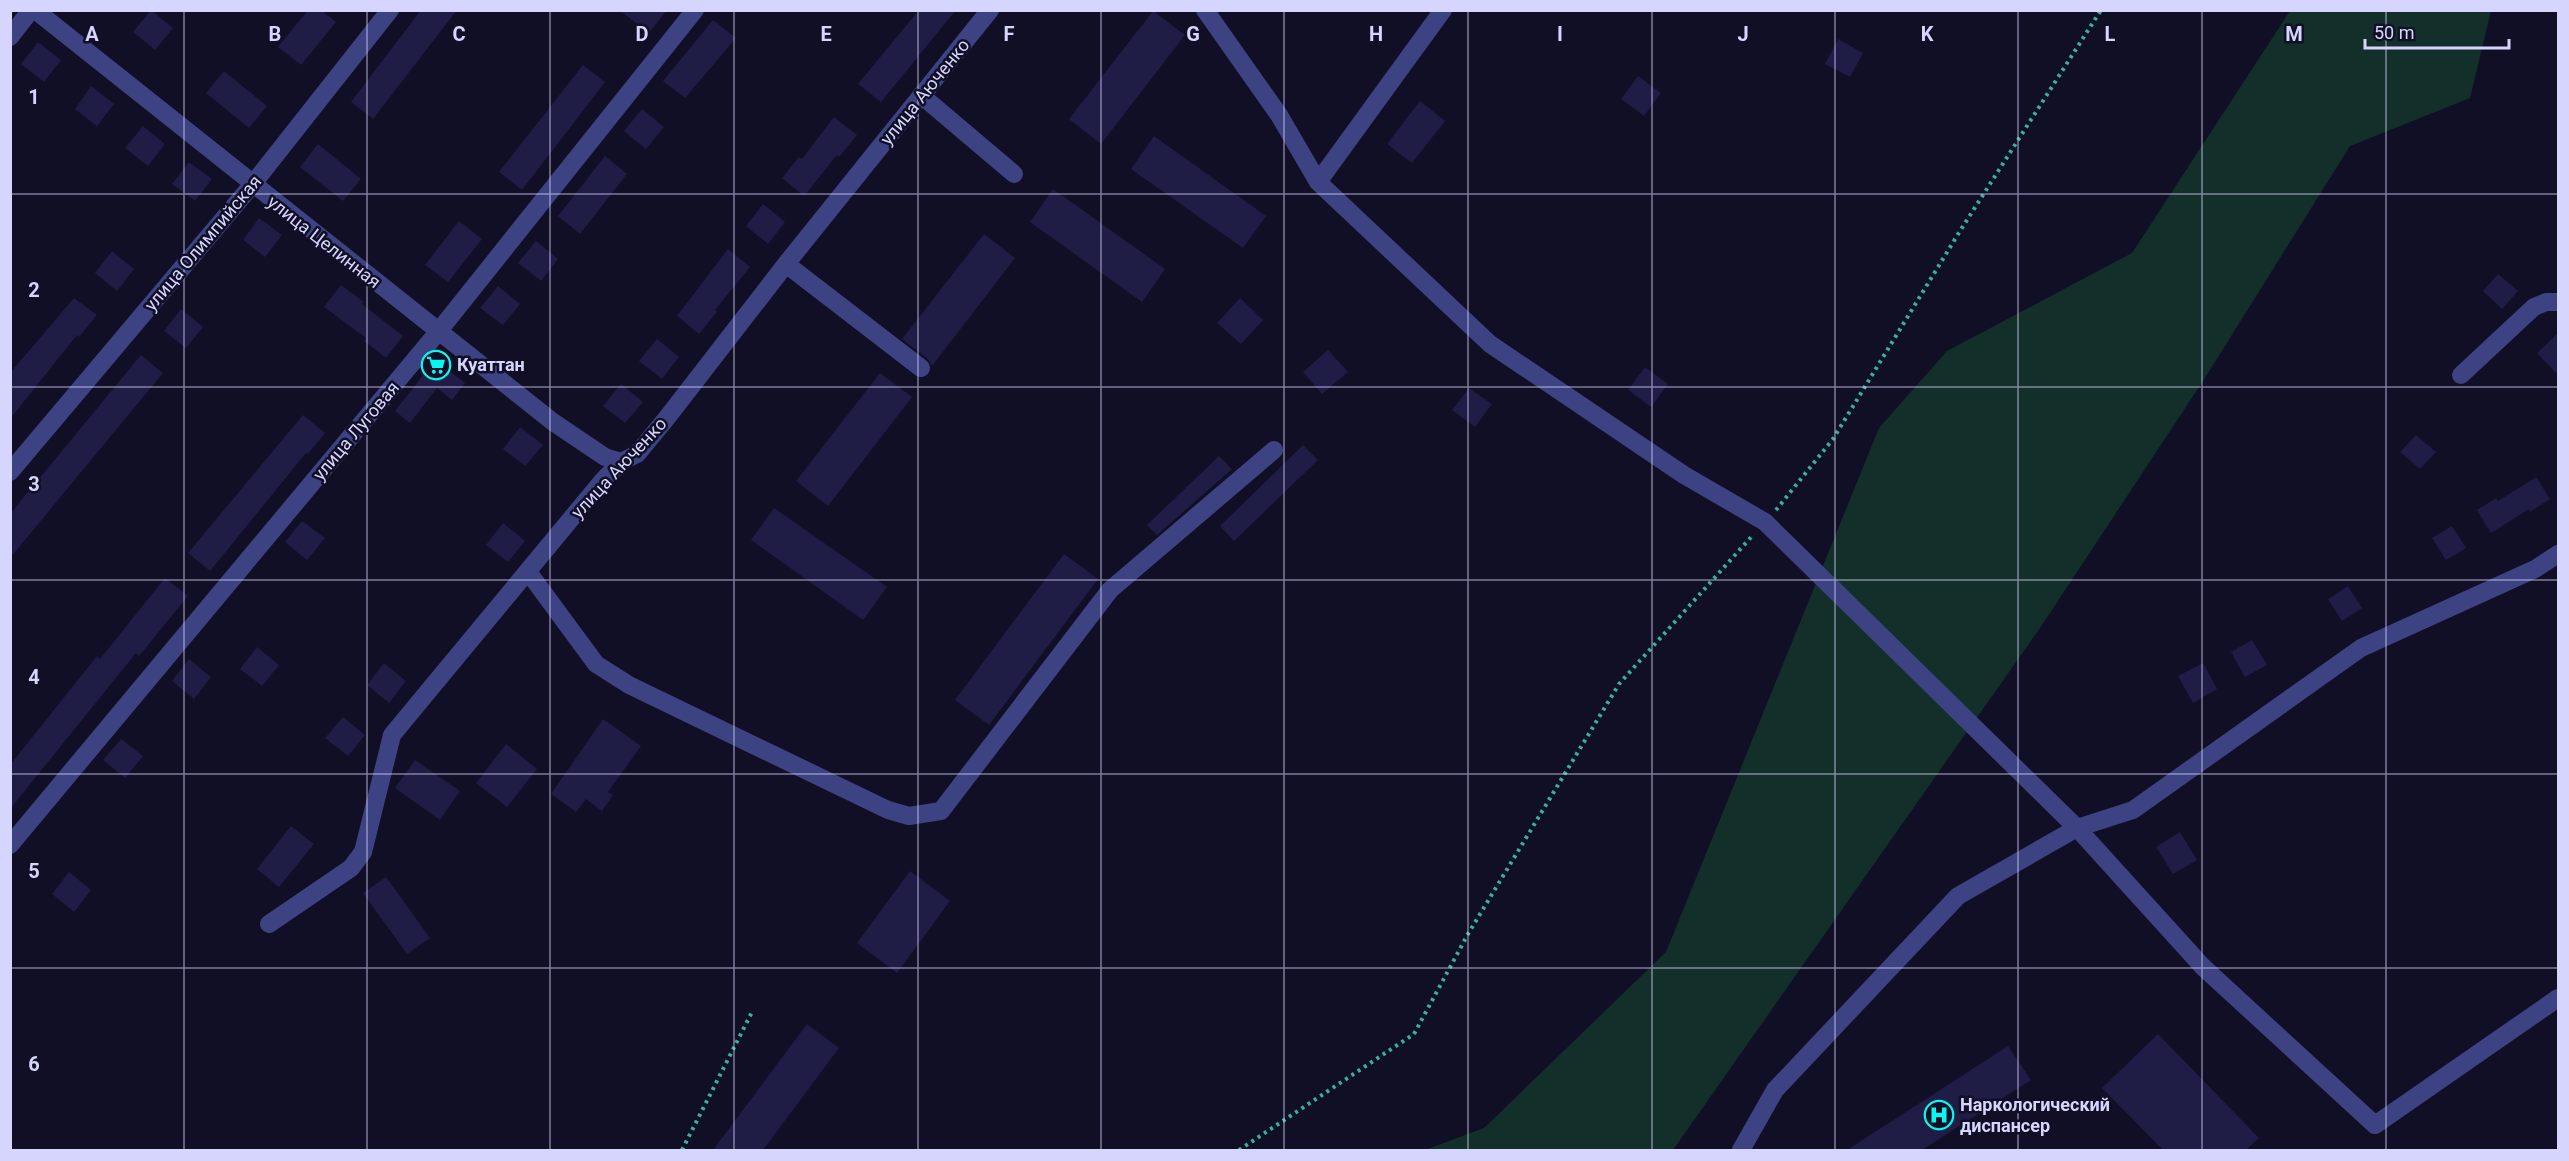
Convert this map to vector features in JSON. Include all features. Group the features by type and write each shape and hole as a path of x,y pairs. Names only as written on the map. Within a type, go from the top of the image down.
{"street":[{"path":"10,37 33,10"},
{"name":"улица Целинная","path":"33,10 438,332 590,448 605,457 621,462"},
{"name":"улица Олимпийская","path":"10,472 252,185 390,10"},
{"name":"улица Луговая","path":"10,845 438,332 695,10"},
{"name":"улица Аюченко","path":"268,924 351,868 363,852 392,735 529,573 578,510 621,462 637,454 990,10"},
{"path":"1205,10 1279,115 1318,182 1490,344 1684,475 1766,522 2077,828 2204,967 2375,1125 2559,998"},
{"path":"1318,182 1443,10"},
{"path":"922,96 1014,174"},
{"path":"786,264 921,368"},
{"path":"2461,375 2534,308 2546,302 2559,302"},
{"path":"529,573 596,664 620,680 888,810 909,816 941,811 1110,590 1274,450"},
{"path":"1741,1150 1775,1090 1958,896 2077,828 2133,810 2361,648 2535,569 2559,554"}],"path":[{"path":"1239,1150 1414,1034 1468,934 1619,684 1766,522 1833,439 1960,231 2101,10"},
{"path":"682,1150 752,1012"}],"green space":[{"path":"2290,11 2491,11 2470,98 2350,146 2203,381 2042,625 1673,1150 1425,1150 1484,1128 1666,952 1879,428 1947,351 2132,253"}],"building":[{"path":"151,10 173,28 155,50 133,32"},
{"path":"308,10 321,10 336,22 301,65 278,47"},
{"path":"421,10 457,10 373,119 351,102"},
{"path":"619,10 667,10 649,33"},
{"path":"919,10 956,10 881,102 858,84"},
{"path":"1153,11 1185,35 1101,144 1069,119"},
{"path":"713,20 736,38 685,98 663,81"},
{"path":"1838,39 1863,53 1850,77 1825,64"},
{"path":"38,42 61,60 44,82 21,64"},
{"path":"583,65 605,82 522,190 499,172"},
{"path":"224,71 267,106 249,128 206,93"},
{"path":"1638,76 1661,93 1644,116 1621,99"},
{"path":"91,86 114,104 97,126 75,109"},
{"path":"1420,101 1445,121 1412,163 1387,144"},
{"path":"642,109 664,127 646,149 624,131"},
{"path":"834,117 857,135 839,157 837,155 804,196 782,178 799,157 802,159"},
{"path":"143,126 165,144 148,166 125,148"},
{"path":"1154,136 1266,216 1243,248 1131,169"},
{"path":"318,144 361,179 343,201 300,167"},
{"path":"605,156 627,174 580,234 558,216"},
{"path":"189,162 212,179 195,201 172,184"},
{"path":"1053,189 1165,269 1142,302 1030,222"},
{"path":"763,204 785,222 768,244 746,226"},
{"path":"259,218 282,235 265,257 243,240"},
{"path":"459,221 482,239 448,282 425,265"},
{"path":"984,234 1015,258 932,366 928,359 902,339"},
{"path":"536,241 558,259 541,281 518,263"},
{"path":"728,249 750,267 715,310 717,312 699,334 677,316"},
{"path":"112,251 134,269 117,291 95,273"},
{"path":"2498,274 2518,291 2502,309 2483,291"},
{"path":"341,285 403,336 386,358 364,341 366,338 324,307"},
{"path":"498,286 520,304 503,325 480,308"},
{"path":"74,298 97,315 79,337 77,335 10,419 10,373"},
{"path":"1240,298 1263,320 1241,344 1217,323"},
{"path":"181,309 203,327 186,348 164,331"},
{"path":"2559,332 2559,376 2537,353"},
{"path":"657,339 679,357 662,379 639,361"},
{"path":"1328,350 1348,372 1322,394 1303,372"},
{"path":"141,355 163,373 10,558 10,514"},
{"path":"435,360 465,383 452,400 437,388 410,423 395,411"},
{"path":"1645,367 1668,384 1651,407 1628,390"},
{"path":"880,373 912,397 828,506 796,481"},
{"path":"621,384 643,402 625,423 603,406"},
{"path":"1469,388 1492,404 1475,427 1452,410"},
{"path":"303,415 325,433 210,571 188,553"},
{"path":"520,427 543,445 525,466 503,449"},
{"path":"2416,435 2436,452 2420,469 2400,452"},
{"path":"1303,445 1318,460 1234,541 1220,526"},
{"path":"1219,456 1232,469 1157,535 1147,525"},
{"path":"2536,477 2550,499 2530,512 2529,509 2491,533 2477,510 2496,498 2498,501"},
{"path":"774,508 887,587 863,620 751,540"},
{"path":"302,521 325,538 307,560 285,542"},
{"path":"503,523 525,541 508,562 486,545"},
{"path":"2452,526 2466,548 2446,560 2432,538"},
{"path":"1064,554 1098,579 989,725 955,700"},
{"path":"165,578 188,596 139,656 136,653 10,809 10,765 97,656 100,659"},
{"path":"2348,586 2362,608 2342,621 2328,599"},
{"path":"2252,640 2267,665 2245,677 2231,652"},
{"path":"257,647 279,665 262,686 240,669"},
{"path":"189,659 211,677 194,699 172,681"},
{"path":"384,663 406,681 389,703 367,685"},
{"path":"2203,663 2217,689 2193,703 2178,676"},
{"path":"343,717 365,735 348,756 325,738"},
{"path":"603,719 641,746 608,792 613,795 602,811 586,799 576,812 551,794"},
{"path":"121,739 143,756 125,778 103,760"},
{"path":"506,744 537,769 507,807 476,783"},
{"path":"415,760 460,791 440,820 395,788"},
{"path":"291,826 314,844 279,887 257,869"},
{"path":"2180,832 2197,860 2173,874 2156,847"},
{"path":"910,871 950,901 897,973 857,943"},
{"path":"69,872 91,890 74,912 52,894"},
{"path":"386,877 430,938 407,954 363,893"},
{"path":"807,1024 839,1048 763,1150 713,1150"},
{"path":"2158,1034 2259,1138 2246,1150 2163,1150 2102,1088"},
{"name":"Наркологический диспансер","path":"2008,1046 2031,1080 1922,1150 1847,1150"}],"place":[{"name":"Куаттан","path":"436,365"},
{"name":"Наркологический диспансер","path":"1939,1115"}]}
